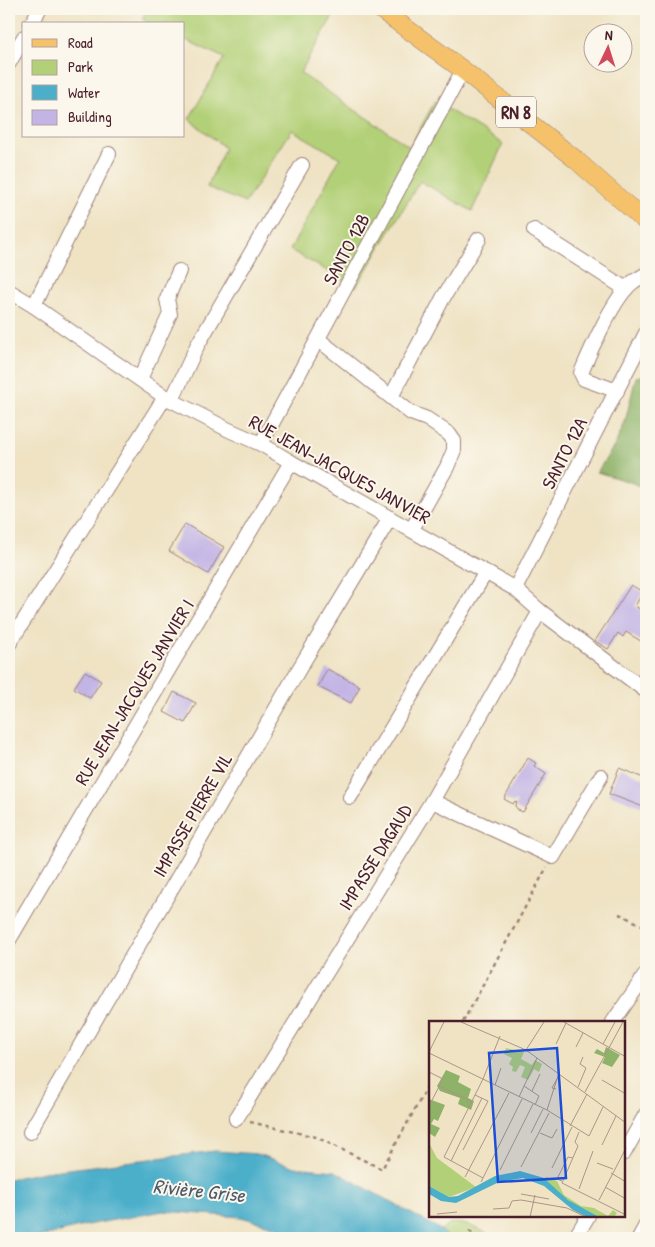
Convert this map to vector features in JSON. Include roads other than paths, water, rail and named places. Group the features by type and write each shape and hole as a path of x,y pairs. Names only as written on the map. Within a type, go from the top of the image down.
{"main road":[{"name":"RN 8","path":"380,9 463,70 575,159 646,222"}],"street":[{"path":"32,22 40,9"},
{"path":"9,62 22,40"},
{"name":"SANTO 12B","path":"262,444 463,70"},
{"path":"34,306 109,154"},
{"path":"9,644 168,399 302,165"},
{"path":"534,230 626,289"},
{"path":"391,397 443,298 479,239"},
{"path":"140,379 170,314 167,299 179,270"},
{"path":"617,391 584,380 581,373 595,341 617,300 632,282 646,274"},
{"name":"RUE JEAN-JACQUES JANVIER","path":"9,291 34,306 168,399 229,430 262,444 515,590 540,611 645,687"},
{"name":"SANTO 12A","path":"515,590 646,333"},
{"path":"319,340 411,413 427,419 441,428 454,441 454,450 447,467 412,530"},
{"name":"RUE JEAN-JACQUES JANVIER I","path":"9,940 291,462"},
{"name":"IMPASSE PIERRE VIL","path":"30,1132 299,669 390,518"},
{"path":"350,797 486,572"},
{"name":"IMPASSE DAGAUD","path":"236,1118 432,801 540,611"},
{"path":"432,801 553,857 601,776"},
{"path":"614,1021 646,974"},
{"path":"625,1150 646,1114"},
{"path":"575,1238 587,1217"},
{"path":"639,1238 646,1225"}],"water":[{"name":"Rivière Grise","path":"215,1151 257,1154 295,1167 335,1171 441,1230 449,1238 297,1238 277,1227 241,1217 163,1211 87,1225 36,1238 9,1238 9,1179 44,1172"}]}
